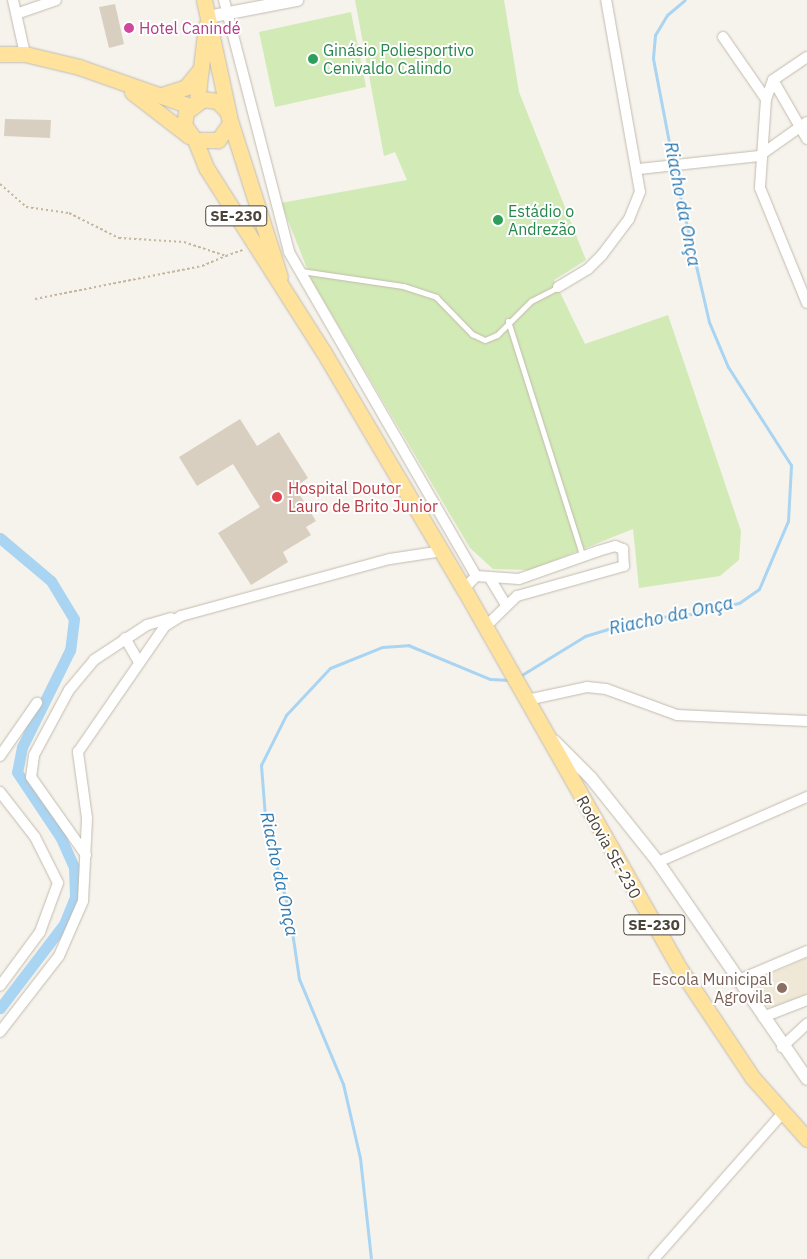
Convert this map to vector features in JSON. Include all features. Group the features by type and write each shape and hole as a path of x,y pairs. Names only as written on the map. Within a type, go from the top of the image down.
{"main road":[{"path":"192,138 218,140 229,121 204,0"},
{"path":"193,103 202,64 208,17"},
{"name":"SE-230","path":"0,54 25,54 79,67 125,86 156,96 193,103 217,101 229,121 283,288"},
{"path":"156,96 186,87 202,64"},
{"name":"SE-230","path":"125,86 192,138"},
{"name":"SE-230","path":"193,103 184,125 254,246 283,288 442,551 525,698"},
{"name":"Rodovia SE-230","path":"525,698 680,969 782,1114 807,1139"}],"street":[{"path":"13,0 19,13 25,54"},
{"path":"19,13 56,0"},
{"path":"208,17 225,6 297,0"},
{"path":"558,288 588,270 629,219 640,192 639,170 606,0"},
{"path":"225,6 289,252 476,576 491,580 519,579 620,546 625,562 620,568 544,586 506,605 485,627"},
{"path":"723,37 766,99"},
{"path":"807,57 773,80 766,99 759,156 766,207 807,304"},
{"path":"773,80 804,124 807,139"},
{"path":"639,170 759,156 804,124"},
{"path":"273,253 289,252"},
{"path":"86,855 39,792 31,768 69,690 94,660 147,625 390,559 442,551"},
{"path":"464,589 476,576"},
{"path":"491,580 506,605"},
{"path":"0,1032 72,933 83,901 86,855 78,752 165,626 181,616"},
{"path":"125,638 139,662"},
{"path":"525,698 587,687 606,689 677,715 807,721"},
{"path":"0,756 37,703"},
{"path":"544,732 591,778 658,862 736,981 807,1079"},
{"path":"0,792 35,837 58,883 40,932 0,986"},
{"path":"658,862 807,797"},
{"path":"736,981 807,951"},
{"path":"762,1017 807,1000"},
{"path":"782,1046 807,1024"},
{"path":"654,1259 782,1114"}],"lane":[{"path":"300,271 403,286 436,297 472,334 485,340 497,335 508,321 558,288"},
{"path":"508,321 583,557"}],"path":[{"path":"0,184 26,207 69,213 119,238 184,242 226,256"},
{"path":"35,299 202,266 254,246"}],"shaded area":[{"name":"Escola Municipal Agrovila","path":"807,958 807,994 769,1009 753,981"}],"green space":[{"path":"355,0 504,0 519,92 586,260 554,280 585,344 668,315 741,531 739,560 720,576 639,588 633,529 531,570 493,569 470,548 312,281 281,203 407,180 395,152 384,156"},
{"name":"Ginásio Poliesportivo Cenivaldo Calindo","path":"351,12 366,87 275,107 259,32"}],"building":[{"path":"115,4 124,44 109,48 99,7"},
{"path":"5,119 51,120 50,138 4,136"},
{"name":"Hospital Doutor Lauro de Brito Junior","path":"240,419 257,446 279,432 308,478 295,487 316,521 306,527 311,535 283,552 288,562 251,585 218,533 260,507 233,464 197,486 179,457"}],"waterway":[{"name":"Riacho da Onça","path":"520,676 585,636 641,619 692,614 739,603 759,589 788,521 791,465 728,367 709,322 676,179 653,58 655,35 667,15 685,0"},
{"path":"0,538 51,581 74,619 70,650 22,747 17,772 61,838 74,867 75,897 64,924 0,1008"},
{"name":"Riacho da Onça","path":"371,1259 360,1158 343,1084 299,979 289,911 266,829 261,765 286,715 330,668 382,647 408,645 490,679 512,680"}],"place":[{"name":"Hotel Canindé","path":"129,28"},
{"name":"Ginásio Poliesportivo Cenivaldo Calindo","path":"313,59"},
{"name":"Estádio o Andrezão","path":"498,220"},
{"name":"Hospital Doutor Lauro de Brito Junior","path":"277,497"},
{"name":"Escola Municipal Agrovila","path":"782,988"}]}
